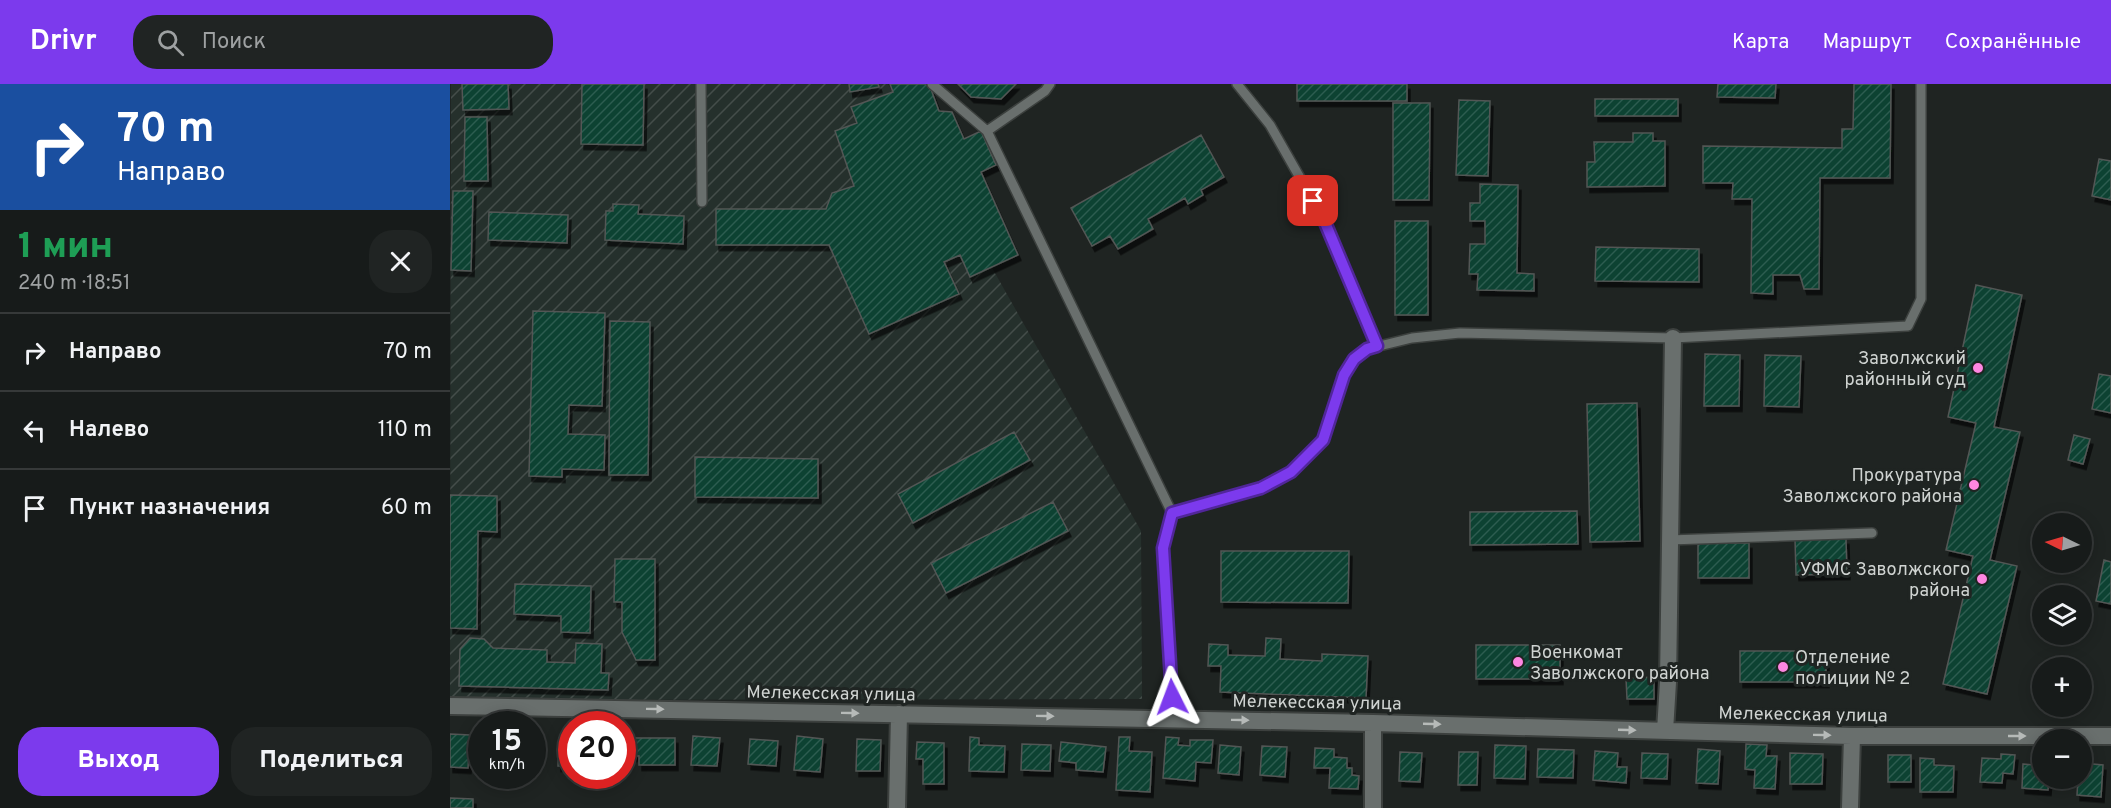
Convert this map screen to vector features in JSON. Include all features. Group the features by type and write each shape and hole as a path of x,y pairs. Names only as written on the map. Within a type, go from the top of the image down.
{"street":[{"path":"1665,731 1668,682 1674,338"},
{"name":"Мелекесская улица","path":"450,706 1173,718 1852,735 2111,736"},
{"path":"897,808 899,714"},
{"path":"1373,723 1373,808"},
{"path":"1850,808 1852,735"}],"lane":[{"path":"701,84 702,202"},
{"path":"932,84 987,130 1172,513 1163,548 1173,718"},
{"path":"987,130 1045,91 1050,84"},
{"path":"1237,84 1270,125 1324,220 1377,346"},
{"path":"1172,513 1261,488 1291,472 1323,440 1344,375 1354,359 1367,349 1377,346 1412,338 1460,333 1674,338 1908,326 1921,299 1921,84"},
{"path":"1669,540 1872,533"}],"shaded area":[{"path":"451,84 888,84 1141,531 1142,699 450,700"}],"building":[{"path":"462,84 508,84 509,109 463,110"},
{"path":"582,84 644,84 643,145 581,144"},
{"path":"849,84 878,84 879,87 850,92"},
{"path":"890,84 929,84 939,111 952,112 964,139 981,131 996,165 981,172 1018,255 970,277 960,255 944,262 959,294 869,334 829,245 716,245 716,209 826,209 832,193 854,186 835,131 857,123 851,107 893,92"},
{"path":"958,84 1016,84 1001,99 971,97"},
{"path":"1297,84 1407,84 1407,101 1297,101"},
{"path":"1718,84 1776,84 1775,98 1717,97"},
{"path":"1854,84 1891,84 1890,178 1820,178 1819,289 1804,289 1800,275 1773,275 1773,294 1751,293 1752,199 1732,199 1733,183 1703,183 1703,146 1842,148 1842,129 1853,129"},
{"path":"1595,99 1678,99 1678,116 1595,116"},
{"path":"1459,100 1490,101 1488,176 1456,175"},
{"path":"1393,103 1430,103 1429,200 1393,200"},
{"path":"465,117 487,117 488,181 464,181"},
{"path":"1633,133 1653,133 1653,141 1665,141 1665,186 1587,187 1587,162 1595,162 1594,142 1633,142"},
{"path":"1201,135 1224,177 1201,190 1203,195 1188,204 1185,198 1148,219 1153,229 1118,249 1110,236 1092,246 1071,208"},
{"path":"2099,159 2111,161 2111,200 2092,196"},
{"path":"1480,184 1518,185 1517,273 1534,274 1534,291 1477,290 1478,274 1469,274 1470,244 1485,244 1485,221 1470,221 1470,203 1480,203"},
{"path":"453,191 473,191 471,271 451,270"},
{"path":"613,204 639,205 638,214 684,216 683,244 605,240 606,211 613,211"},
{"path":"489,212 568,215 567,243 488,240"},
{"path":"1395,221 1428,221 1428,315 1395,315"},
{"path":"1596,247 1699,249 1699,282 1595,281"},
{"path":"1976,285 2022,295 1994,427 2020,432 1990,560 2017,566 1987,694 1943,684 1973,556 1946,550 1976,423 1948,417"},
{"path":"533,311 605,313 602,406 569,405 568,434 605,435 604,470 562,469 562,477 529,476"},
{"path":"610,321 650,322 648,475 609,475"},
{"path":"1705,354 1740,355 1739,406 1704,406"},
{"path":"1765,355 1801,356 1799,407 1764,406"},
{"path":"2099,374 2111,376 2111,413 2092,409"},
{"path":"1637,403 1640,541 1590,542 1587,404"},
{"path":"1014,432 1030,460 913,523 898,494"},
{"path":"2074,435 2090,439 2083,464 2068,460"},
{"path":"695,457 818,459 818,498 695,497"},
{"path":"450,495 497,496 497,532 478,531 477,629 450,628"},
{"path":"1053,502 1068,531 946,593 931,563"},
{"path":"1577,511 1578,544 1470,545 1470,512"},
{"path":"1795,539 1846,539 1847,574 1796,575"},
{"path":"1698,543 1749,543 1749,578 1698,578"},
{"path":"1221,551 1349,551 1348,603 1221,602"},
{"path":"615,559 655,559 655,660 636,660 622,632 622,602 614,602"},
{"path":"2104,560 2111,562 2111,604 2096,601"},
{"path":"515,584 591,586 590,633 561,632 561,616 514,614"},
{"path":"470,638 484,639 493,648 547,650 547,662 575,663 576,643 602,644 601,673 609,673 608,690 459,686 460,649"},
{"path":"1266,638 1281,639 1280,659 1322,661 1322,654 1368,656 1366,698 1220,692 1221,666 1208,666 1209,644 1228,645 1228,655 1265,656"},
{"name":"Военкомат Заволжского района","path":"1476,645 1560,645 1560,679 1476,679"},
{"name":"Отделение полиции № 2","path":"1740,651 1826,651 1826,682 1740,682"},
{"path":"1654,677 1654,699 1627,699 1626,678"},
{"path":"450,734 468,735 468,768 450,767"},
{"path":"693,736 720,738 717,766 691,765"},
{"path":"797,736 823,739 820,772 794,770"},
{"path":"970,737 979,738 979,745 1005,746 1004,772 969,771"},
{"path":"1119,737 1130,737 1129,751 1152,752 1150,792 1116,790"},
{"path":"1166,737 1179,738 1178,745 1190,746 1190,740 1213,740 1211,763 1196,762 1195,781 1163,778"},
{"path":"636,738 675,738 675,765 639,765 639,756 636,756"},
{"path":"750,739 778,741 776,766 748,764"},
{"path":"857,739 881,740 880,771 856,771"},
{"path":"917,742 944,743 944,784 923,784 923,759 916,759"},
{"path":"1061,742 1106,747 1103,772 1076,770 1076,763 1059,761"},
{"path":"1022,744 1051,745 1050,771 1021,770"},
{"path":"1746,744 1767,745 1766,756 1777,756 1775,789 1754,788 1755,770 1745,769"},
{"path":"1220,745 1241,747 1239,775 1218,773"},
{"path":"1495,745 1526,746 1525,779 1494,778"},
{"path":"1262,746 1287,747 1285,777 1260,775"},
{"path":"1315,748 1334,749 1334,757 1347,758 1347,768 1352,768 1352,775 1359,776 1358,789 1329,788 1330,768 1314,768"},
{"path":"1538,749 1574,750 1573,778 1537,777"},
{"path":"1698,749 1720,751 1718,784 1696,783"},
{"path":"1595,751 1618,753 1617,767 1627,767 1626,783 1593,780"},
{"path":"1400,752 1422,753 1420,782 1399,781"},
{"path":"1459,752 1478,752 1477,785 1458,785"},
{"path":"1642,753 1668,754 1667,779 1641,778"},
{"path":"1790,753 1823,754 1822,784 1790,784"},
{"path":"2001,754 2015,755 2013,774 2003,773 2002,783 1980,782 1982,758 2001,759"},
{"path":"1888,755 1911,755 1911,782 1888,782"},
{"path":"1920,758 1934,759 1934,765 1954,766 1953,792 1920,792"},
{"path":"2023,764 2032,765 2032,789 2022,788"},
{"path":"2092,764 2103,765 2101,797 2077,795 2077,789 2092,789"},
{"path":"450,798 473,799 473,808 450,808"}],"place":[{"name":"Заволжский районный суд","path":"1978,368"},
{"name":"Прокуратура Заволжского района","path":"1974,485"},
{"name":"УФМС Заволжского района","path":"1982,579"},
{"name":"Военкомат Заволжского района","path":"1518,662"},
{"name":"Отделение полиции № 2","path":"1783,667"}],"route":[{"path":"1172,697 1163,548 1172,513 1261,488 1291,472 1323,440 1344,375 1354,359 1367,349 1377,346 1324,220 1313,201"}]}
